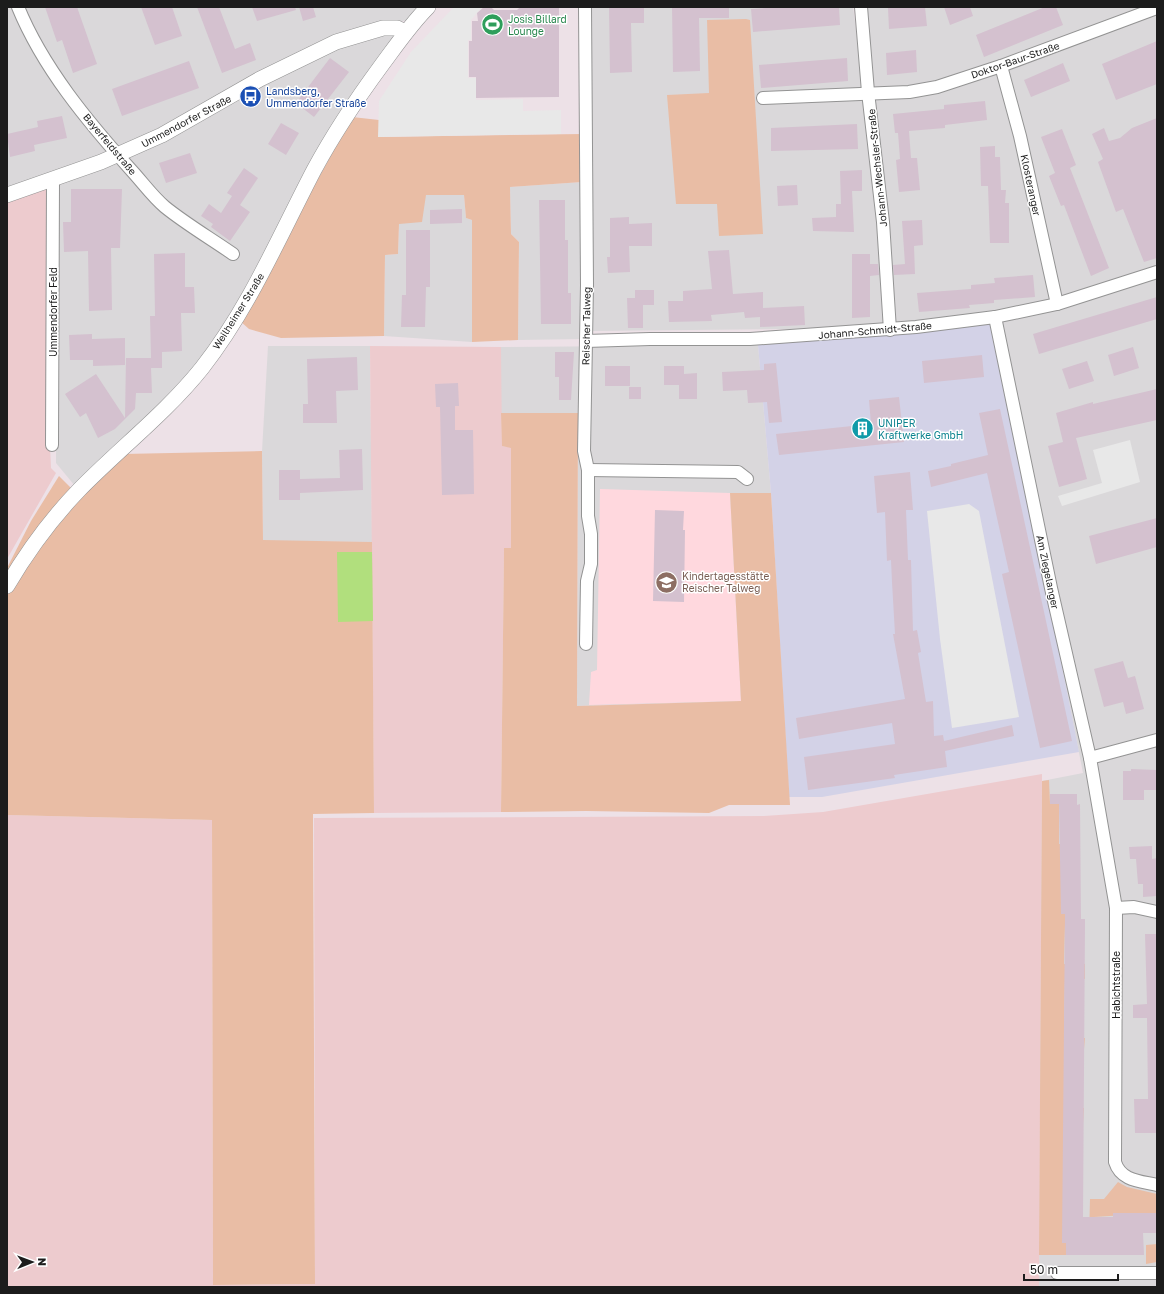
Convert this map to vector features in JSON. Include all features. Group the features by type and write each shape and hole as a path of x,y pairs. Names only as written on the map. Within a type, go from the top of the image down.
{"street":[{"name":"Bayerfeldstraße","path":"18,7 28,32 54,73 91,125 164,206 233,254"},
{"name":"Weilheimer Straße","path":"7,586 21,563 47,527 77,492 168,404 202,368 236,319 262,274 315,169 347,112 405,32 428,7"},
{"name":"Reischer Talweg","path":"585,7 586,341 584,451 588,470 588,516 591,534 591,564 587,581 586,644"},
{"name":"Johann-Wechsler-Straße","path":"861,7 868,92 883,222 890,330"},
{"name":"Doktor-Baur-Straße","path":"763,98 868,92 909,92 937,86 1001,66 1157,8"},
{"name":"Ummendorfer Straße","path":"7,195 53,180 118,155 162,135 260,79 336,42 383,28 397,28 405,32"},
{"name":"Klosteranger","path":"1001,66 1020,136 1057,304"},
{"name":"Ummendorfer Feld","path":"52,445 53,180"},
{"name":"Johann-Schmidt-Straße","path":"586,341 650,339 750,339 890,330 995,317 1057,304 1157,272"},
{"name":"Am Ziegelanger","path":"995,317 1051,588 1090,758"},
{"path":"588,470 738,472 747,479"},
{"path":"1090,758 1157,740"},
{"name":"Habichtstraße","path":"1090,758 1116,908 1115,1157 1117,1167 1124,1176 1157,1185"},
{"path":"1116,908 1134,907 1157,912"},
{"path":"1057,1273 1157,1273"}],"shaded area":[{"path":"7,7 15,7 114,154 7,191"},
{"path":"21,7 422,7 409,20 382,25 117,152 61,78"},
{"path":"454,7 482,7 471,20 471,40 468,40 468,78 476,78 476,100 523,99 523,111 561,110 561,134 378,137 379,101 411,52"},
{"path":"591,7 853,7 865,97 888,328 590,331"},
{"path":"866,7 1157,7 1157,1287 1039,1287 1042,781 1083,773 993,319 893,327"},
{"path":"707,20 750,20 763,234 719,236 717,204 676,204 667,95 709,93"},
{"path":"404,28 233,314 198,364 164,401 75,486 56,463 57,182 337,46"},
{"path":"352,117 379,120 379,137 582,134 582,182 510,187 511,234 519,242 518,340 472,342 472,220 466,218 464,195 426,195 422,222 399,224 398,254 385,255 384,336 281,338 249,329 240,321"},
{"path":"582,182 582,339 518,340 519,242 511,234 510,187"},
{"path":"51,184 50,445 51,468 56,473 7,559 7,198"},
{"path":"425,195 464,195 466,218 472,220 472,342 384,336 385,255 398,254 399,224"},
{"name":"UNIPER Kraftwerke GmbH","path":"993,319 1079,752 822,797 789,797 771,493 758,345 890,332"},
{"path":"758,345 771,493 730,493 741,701 577,706 578,413 501,413 501,347"},
{"path":"268,346 370,346 372,542 263,541 262,451"},
{"path":"370,346 501,347 502,446 511,447 511,549 504,549 501,812 374,813"},
{"path":"501,413 578,413 577,706 741,701 730,493 771,493 790,805 729,805 709,813 586,811 501,812 504,548 511,548 511,448 502,446"},
{"path":"1130,440 1140,482 1062,506 1058,496 1102,483 1093,450"},
{"path":"262,451 263,540 372,542 374,813 313,814 315,1284 213,1285 212,820 7,815 7,595 23,565 52,527 123,454"},
{"path":"59,476 73,490 7,579 7,568 31,521"},
{"name":"Kindertagesstätte Reischer Talweg","path":"600,489 730,493 741,701 589,705 591,672 597,670"},
{"path":"969,504 979,511 1019,717 952,728 940,639 927,511"},
{"path":"1042,774 1039,1287 7,1287 7,815 212,820 213,1285 315,1284 314,818 764,816 823,812"},
{"path":"1049,780 1050,804 1059,804 1059,844 1071,844 1061,855 1061,913 1081,914 1081,919 1065,925 1064,964 1085,964 1085,979 1065,979 1064,1038 1085,1038 1084,1049 1064,1049 1064,1108 1084,1108 1066,1243 1066,1255 1039,1255 1042,781"},
{"path":"1118,1182 1127,1187 1157,1194 1157,1213 1094,1217 1089,1237 1090,1199 1104,1199"},
{"path":"1157,1244 1157,1262 1146,1264 1146,1245"}],"green space":[{"path":"337,552 372,552 373,621 338,622"}],"building":[{"path":"45,7 77,7 97,64 73,73 62,40 57,42"},
{"path":"141,7 172,7 182,36 155,45"},
{"path":"197,7 219,7 235,49 250,43 256,60 222,73"},
{"path":"252,7 295,7 296,10 257,21"},
{"path":"299,7 313,7 316,17 303,21"},
{"path":"484,7 491,7 494,10 517,10 520,7 559,7 559,97 476,98 476,77 469,77 469,41 472,41 472,21 478,21 477,13"},
{"path":"609,7 644,7 644,23 631,23 632,72 610,73"},
{"path":"672,7 729,7 729,18 699,18 700,71 673,72"},
{"path":"781,7 839,7 840,25 753,32 751,9"},
{"path":"925,7 927,26 889,29 888,8"},
{"path":"944,7 970,7 973,16 950,25"},
{"path":"1045,7 1056,7 1063,25 984,57 976,35"},
{"path":"1157,41 1157,84 1116,100 1102,64"},
{"path":"916,50 917,72 887,75 886,53"},
{"path":"330,58 349,72 314,117 296,103"},
{"path":"847,58 848,81 761,88 759,65"},
{"path":"189,61 199,88 122,116 112,89"},
{"path":"1063,63 1070,81 1031,97 1024,80"},
{"path":"985,101 987,120 945,125 945,128 909,131 911,158 917,158 920,190 899,192 896,160 900,159 898,133 895,133 893,114 944,109 944,105"},
{"path":"62,116 67,138 34,145 35,151 10,157 7,134 38,127 37,121"},
{"path":"1157,118 1157,258 1144,262 1123,209 1116,212 1098,162 1103,159 1092,134 1104,128 1109,141 1120,138 1132,128"},
{"path":"281,123 299,133 286,155 268,144"},
{"path":"857,124 858,149 771,151 771,128"},
{"path":"1062,129 1076,165 1070,168 1109,268 1091,276 1064,205 1061,206 1049,176 1055,173 1041,137"},
{"path":"995,146 995,157 1000,157 1001,190 1006,190 1005,203 1009,203 1009,243 990,243 988,186 981,186 980,147"},
{"path":"190,153 197,173 166,183 159,163"},
{"path":"244,168 258,178 240,205 250,212 230,241 211,227 213,224 201,216 209,204 221,213 232,196 227,193"},
{"path":"862,170 862,191 852,191 854,232 813,231 812,218 836,217 836,204 841,204 840,171"},
{"path":"797,185 798,205 778,206 777,186"},
{"path":"71,189 122,189 120,248 111,248 112,310 89,311 88,251 64,252 63,222 71,222"},
{"path":"539,200 565,200 565,240 568,240 568,293 571,293 571,324 541,324"},
{"path":"462,209 462,223 430,224 430,210"},
{"path":"629,217 629,224 652,223 652,246 629,246 630,272 608,273 607,257 610,257 610,218"},
{"path":"922,220 923,245 914,246 915,274 894,275 893,265 905,264 902,221"},
{"path":"406,230 430,230 430,287 426,287 425,327 401,327 402,295 406,295"},
{"path":"729,250 733,294 763,292 763,308 804,306 805,325 760,327 760,317 745,318 744,312 711,315 712,321 669,322 668,301 683,301 683,291 712,289 708,251"},
{"path":"185,253 185,287 194,287 195,313 181,313 182,351 162,352 162,368 151,368 152,393 136,393 135,409 115,429 98,438 86,413 80,417 65,394 96,374 125,418 126,358 151,358 150,316 155,316 154,254"},
{"path":"852,254 870,254 870,264 878,264 879,275 870,276 870,317 852,318"},
{"path":"1033,275 1035,297 994,300 994,303 969,305 970,308 919,312 917,293 971,289 971,285 995,283 994,278"},
{"path":"635,290 654,290 654,305 643,305 643,328 628,328 627,298 635,298"},
{"path":"1157,297 1157,319 1039,354 1033,334"},
{"path":"92,334 92,339 125,338 125,365 93,366 93,360 70,360 69,335"},
{"path":"1133,347 1139,368 1114,376 1108,355"},
{"path":"555,352 574,352 571,400 559,400 559,377 555,377"},
{"path":"982,355 984,377 924,383 922,361"},
{"path":"357,357 358,390 336,391 337,423 303,423 303,404 308,404 307,359"},
{"path":"1087,361 1094,381 1069,389 1062,369"},
{"path":"776,363 782,422 769,423 767,402 748,403 747,390 723,391 722,372 764,370 764,364"},
{"path":"605,366 630,366 630,386 605,386"},
{"path":"664,366 684,366 684,374 697,373 697,399 679,399 679,385 664,385"},
{"path":"458,383 459,406 455,406 455,430 473,430 474,494 442,495 440,407 436,407 435,384"},
{"path":"629,387 641,387 641,399 629,399"},
{"path":"1157,389 1157,420 1076,438 1087,479 1059,487 1048,446 1063,442 1056,413 1093,402 1093,404"},
{"name":"UNIPER Kraftwerke GmbH","path":"899,397 904,442 779,455 776,434 871,424 869,400"},
{"path":"1000,409 1072,741 1040,748 1002,574 1009,572 987,473 931,487 928,471 988,455 979,413"},
{"path":"362,449 363,490 300,493 300,500 279,500 279,470 300,470 300,479 340,478 339,450"},
{"path":"910,472 913,510 906,510 908,560 911,560 913,631 917,630 921,652 918,653 926,702 933,701 934,736 943,735 944,741 1012,725 1014,736 945,751 947,767 894,775 895,778 808,790 804,757 895,744 892,723 799,739 796,718 905,699 893,634 895,634 891,560 887,561 885,512 877,513 874,476"},
{"path":"655,510 684,511 684,602 653,601"},
{"path":"1157,518 1157,547 1096,564 1089,536"},
{"path":"1123,661 1128,678 1135,676 1144,709 1126,714 1123,702 1104,707 1094,669"},
{"path":"1131,769 1157,770 1157,790 1144,790 1144,800 1123,800 1123,771 1131,771"},
{"path":"1050,794 1077,794 1077,805 1080,804 1081,919 1085,919 1083,1217 1113,1217 1113,1213 1157,1213 1157,1233 1143,1233 1144,1255 1066,1255 1066,1243 1062,1243 1065,914 1061,914 1059,804 1050,804"},
{"path":"1152,846 1152,859 1157,858 1157,896 1143,897 1143,884 1138,884 1136,859 1130,859 1129,847"},
{"path":"1145,934 1157,934 1156,1133 1135,1133 1134,1099 1148,1099 1147,1018 1133,1018 1133,1005 1147,1004"}],"place":[{"name":"Josis Billard Lounge","path":"493,25"},
{"name":"Landsberg, Ummendorfer Straße","path":"250,97"},
{"name":"UNIPER Kraftwerke GmbH","path":"863,429"},
{"name":"Kindertagesstätte Reischer Talweg","path":"667,582"}]}
